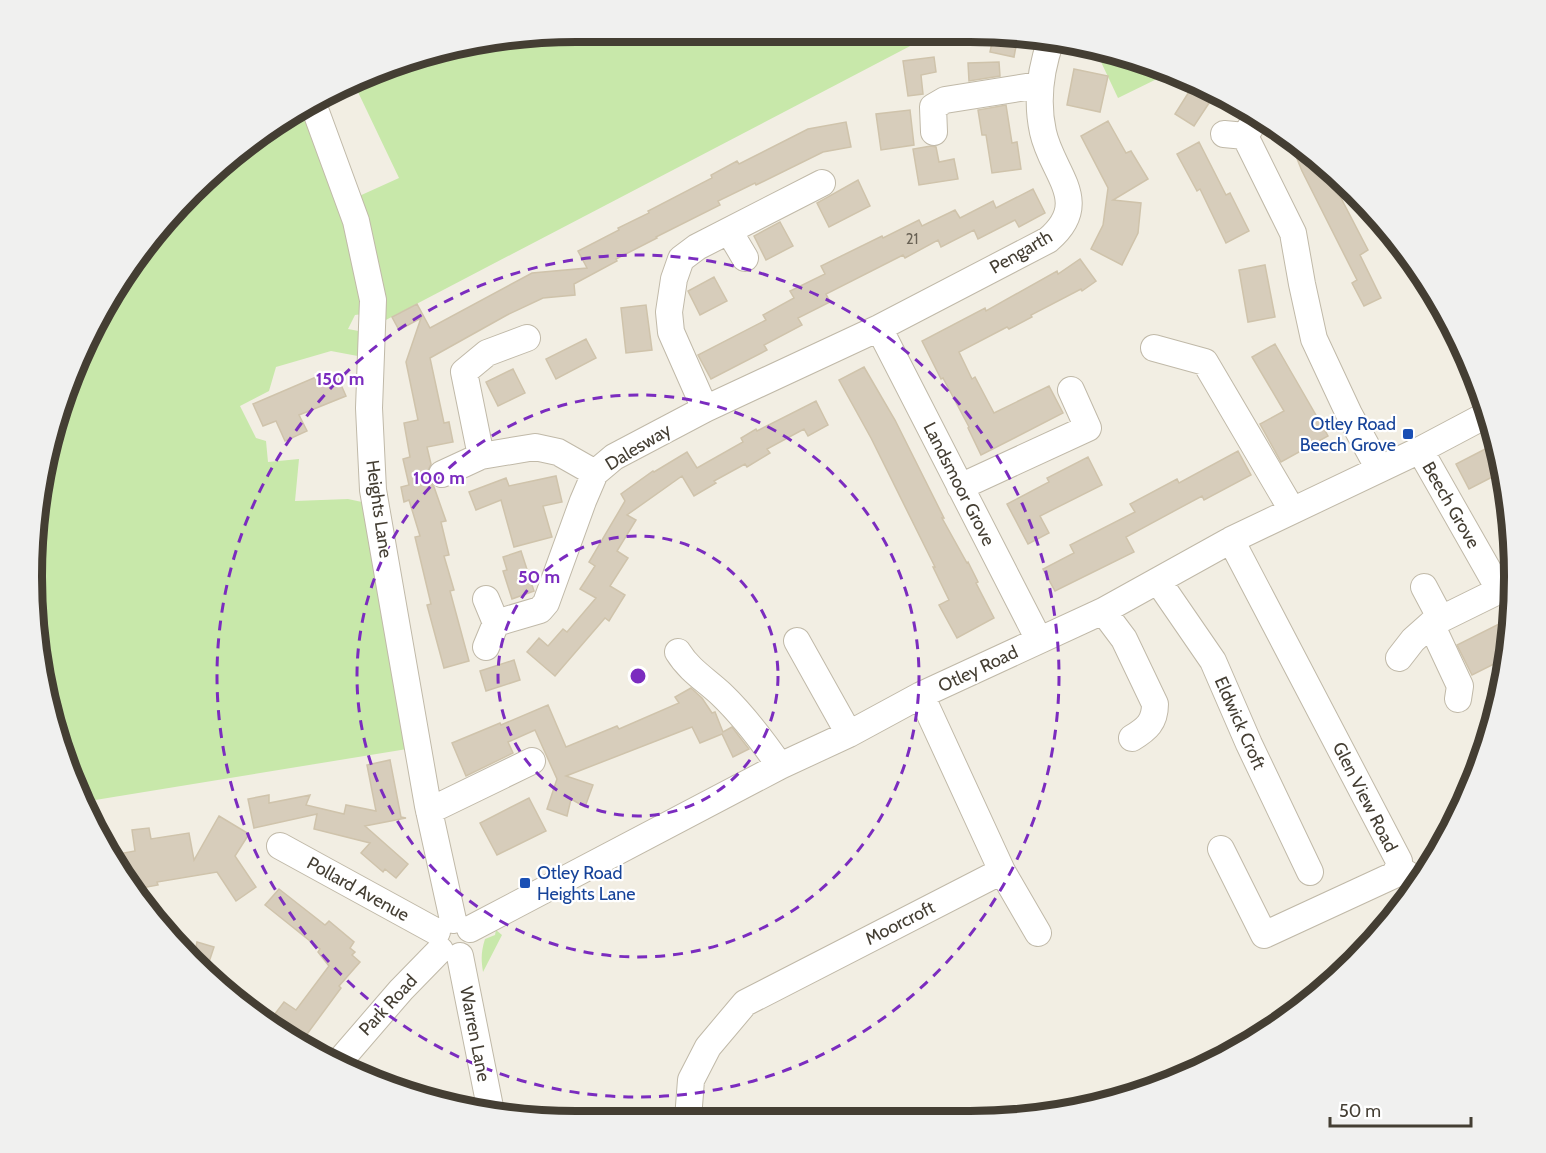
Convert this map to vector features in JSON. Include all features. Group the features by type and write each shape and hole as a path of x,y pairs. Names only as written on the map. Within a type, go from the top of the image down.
{"street":[{"name":"Pengarth","path":"879,328 1048,240 1061,229 1068,214 1068,194 1043,134 1039,111 1039,85 1047,48"},
{"path":"934,132 933,107 945,100 1039,85"},
{"name":"Heights Lane","path":"315,110 356,221 374,300 369,408 373,490 452,937"},
{"path":"1242,129 1293,233 1314,339 1349,414 1379,469"},
{"path":"705,409 671,332 669,312 674,279 681,259 697,247 822,183"},
{"path":"729,231 745,258"},
{"name":"Dalesway","path":"496,623 540,610 546,603 583,501 596,473 614,458 705,409 879,328"},
{"name":"Landsmoor Grove","path":"879,328 1039,640"},
{"path":"481,456 453,369 527,338"},
{"path":"1154,348 1205,362 1292,510"},
{"path":"960,487 1088,428 1071,390"},
{"name":"Otley Road","path":"452,937 780,766 849,734 921,695 1103,611 1232,540 1420,450 1480,418"},
{"path":"442,474 481,456 535,447 558,452 596,473"},
{"name":"Beech Grove","path":"1420,450 1495,582 1504,590"},
{"name":"Glen View Road","path":"1232,540 1399,861 1408,874"},
{"name":"Eldwick Croft","path":"1158,581 1213,661 1249,744 1310,872"},
{"path":"1424,587 1460,686 1458,699"},
{"name":"Beech Grove","path":"1399,658 1413,640 1436,621 1504,590"},
{"path":"486,599 496,623 486,647"},
{"path":"1103,611 1124,639 1155,704 1155,715 1151,724 1132,738"},
{"path":"797,641 849,734"},
{"path":"678,652 686,666 719,693 751,725 780,766"},
{"path":"921,695 1002,871 1038,933"},
{"path":"429,811 532,761"},
{"name":"Pollard Avenue","path":"280,846 452,937"},
{"name":"Glen View Road","path":"1221,849 1264,935 1394,875 1408,874"},
{"name":"Moorcroft","path":"689,1111 691,1080 708,1047 745,1003 1002,871"},
{"name":"Park Road","path":"343,1057 400,990 452,937"},
{"name":"Warren Lane","path":"452,937 488,1103"}],"green space":[{"path":"918,42 382,322 373,240 357,197 399,178 357,90 405,70 438,60 472,52 542,43"},
{"path":"1099,58 1160,77 1118,98"},
{"path":"305,117 356,251 363,314 355,315 348,329 364,332 363,357 331,351 276,367 269,391 240,406 256,438 266,441 268,462 299,459 295,501 348,499 362,502 407,749 92,801 70,748 52,681 43,611 43,542 47,507 60,438 70,405 97,340 132,280 175,224 224,175 251,152"},
{"path":"496,930 502,935 483,972 482,956 485,939 495,935"}],"building":[{"path":"992,43 1016,44 1014,57 990,52"},
{"path":"934,57 936,72 921,75 923,94 908,96 903,61"},
{"path":"999,62 1000,76 969,81 968,63"},
{"path":"1074,69 1108,76 1100,112 1067,105"},
{"path":"1190,90 1211,100 1194,126 1175,114"},
{"path":"1006,105 1012,143 1017,142 1021,169 992,173 986,135 982,135 978,110"},
{"path":"910,110 914,145 881,150 876,114"},
{"path":"1108,121 1126,153 1131,151 1148,179 1113,200 1141,203 1138,233 1122,265 1091,249 1103,225 1108,188 1081,136"},
{"path":"846,122 851,147 823,152 718,201 720,205 656,237 574,284 575,295 543,298 507,315 430,358 444,423 449,422 453,442 427,447 431,464 427,473 446,521 441,522 449,555 444,556 454,590 450,591 469,661 444,668 427,605 431,604 415,537 420,536 409,500 404,502 401,487 409,485 403,459 410,457 404,423 418,420 406,362 421,318 399,330 392,317 417,304 430,328 532,273 587,268 578,251 712,178 711,175 737,161 739,164 808,129"},
{"path":"1199,142 1226,195 1230,193 1249,231 1226,243 1200,189 1197,191 1177,154"},
{"path":"936,147 939,162 954,159 958,179 919,185 913,149"},
{"path":"1294,151 1336,188 1368,250 1360,255 1381,298 1364,306 1352,283 1357,280"},
{"path":"858,180 870,206 829,227 817,203"},
{"path":"1033,189 1045,213 1019,227 1015,220 978,239 974,230 941,247 938,240 905,258 903,255 826,294 830,302 798,318 802,325 764,345 767,350 711,379 698,355 766,320 763,315 794,298 790,291 825,274 821,266 919,220 922,226 955,210 960,218 993,201 996,208"},
{"path":"780,222 793,246 766,260 754,236"},
{"path":"1080,259 1096,281 1082,291 1081,289 1031,315 1032,317 1009,329 1007,327 959,352 972,379 975,377 994,413 1049,386 1063,413 981,455 969,427 922,341 985,308 986,311 1057,271 1058,274"},
{"path":"1265,265 1275,317 1248,322 1239,270"},
{"path":"714,277 727,301 700,315 688,291"},
{"path":"646,305 652,350 626,353 621,308"},
{"path":"586,339 596,358 556,379 546,359"},
{"path":"1275,344 1328,436 1281,462 1260,424 1284,411 1252,357"},
{"path":"864,367 895,420 994,618 957,638 939,605 949,600 933,567 935,567 871,438 839,380"},
{"path":"513,369 525,393 498,406 486,382"},
{"path":"316,377 319,386 338,378 346,396 299,415 307,431 285,441 276,421 263,426 253,404"},
{"path":"816,401 828,425 808,436 804,429 767,449 770,453 747,467 745,464 714,481 716,483 694,496 682,476 627,515 636,520 617,551 628,558 610,586 625,595 609,621 605,618 555,676 527,652 539,638 548,646 563,629 567,632 596,598 580,589 595,566 589,562 625,501 621,494 653,471 687,452 697,468 743,442 741,438 756,429 757,431"},
{"path":"1488,447 1495,476 1469,489 1456,464"},
{"path":"1238,451 1251,475 1204,500 1202,496 1126,537 1134,552 1055,591 1043,569 1074,553 1070,545 1135,512 1130,504 1177,479 1179,483"},
{"path":"1088,457 1102,485 1040,516 1049,533 1028,544 1007,504 1049,482 1047,478"},
{"path":"556,476 562,502 543,506 552,537 514,547 501,500 476,510 469,492 506,478 509,486"},
{"path":"521,551 534,591 512,599 503,571 507,570 503,557"},
{"path":"1502,623 1497,663 1472,675 1457,645"},
{"path":"514,660 520,680 486,691 480,671"},
{"path":"691,688 702,698 712,713 715,712 723,732 732,727 749,749 733,757 722,734 700,743 692,727 566,776 593,785 585,807 571,799 567,816 547,809 557,779 535,730 508,742 513,753 466,776 452,743 548,705 566,747 617,726 619,729 679,703 675,697"},
{"path":"390,760 401,817 406,818 365,826 408,864 396,878 385,869 383,872 361,853 370,843 314,829 317,814 254,828 248,799 269,795 269,803 310,795 306,805 344,814 346,805 376,811 367,765"},
{"path":"529,798 546,831 497,855 480,823"},
{"path":"219,816 249,834 235,856 256,887 236,901 217,872 157,882 158,885 142,888 140,881 138,881 120,854 135,851 132,830 149,828 151,839 189,833 194,860"},
{"path":"279,889 325,925 329,921 354,942 350,948 355,952 352,955 360,962 339,986 341,988 305,1037 273,1016 284,1002 296,1010 329,966 318,952 320,949 265,905"},
{"path":"197,942 214,947 209,963 191,946 196,947"}],"place":[{"name":"Otley Road Beech Grove","path":"1408,434"},
{"name":"Otley Road Heights Lane","path":"525,883"}]}
